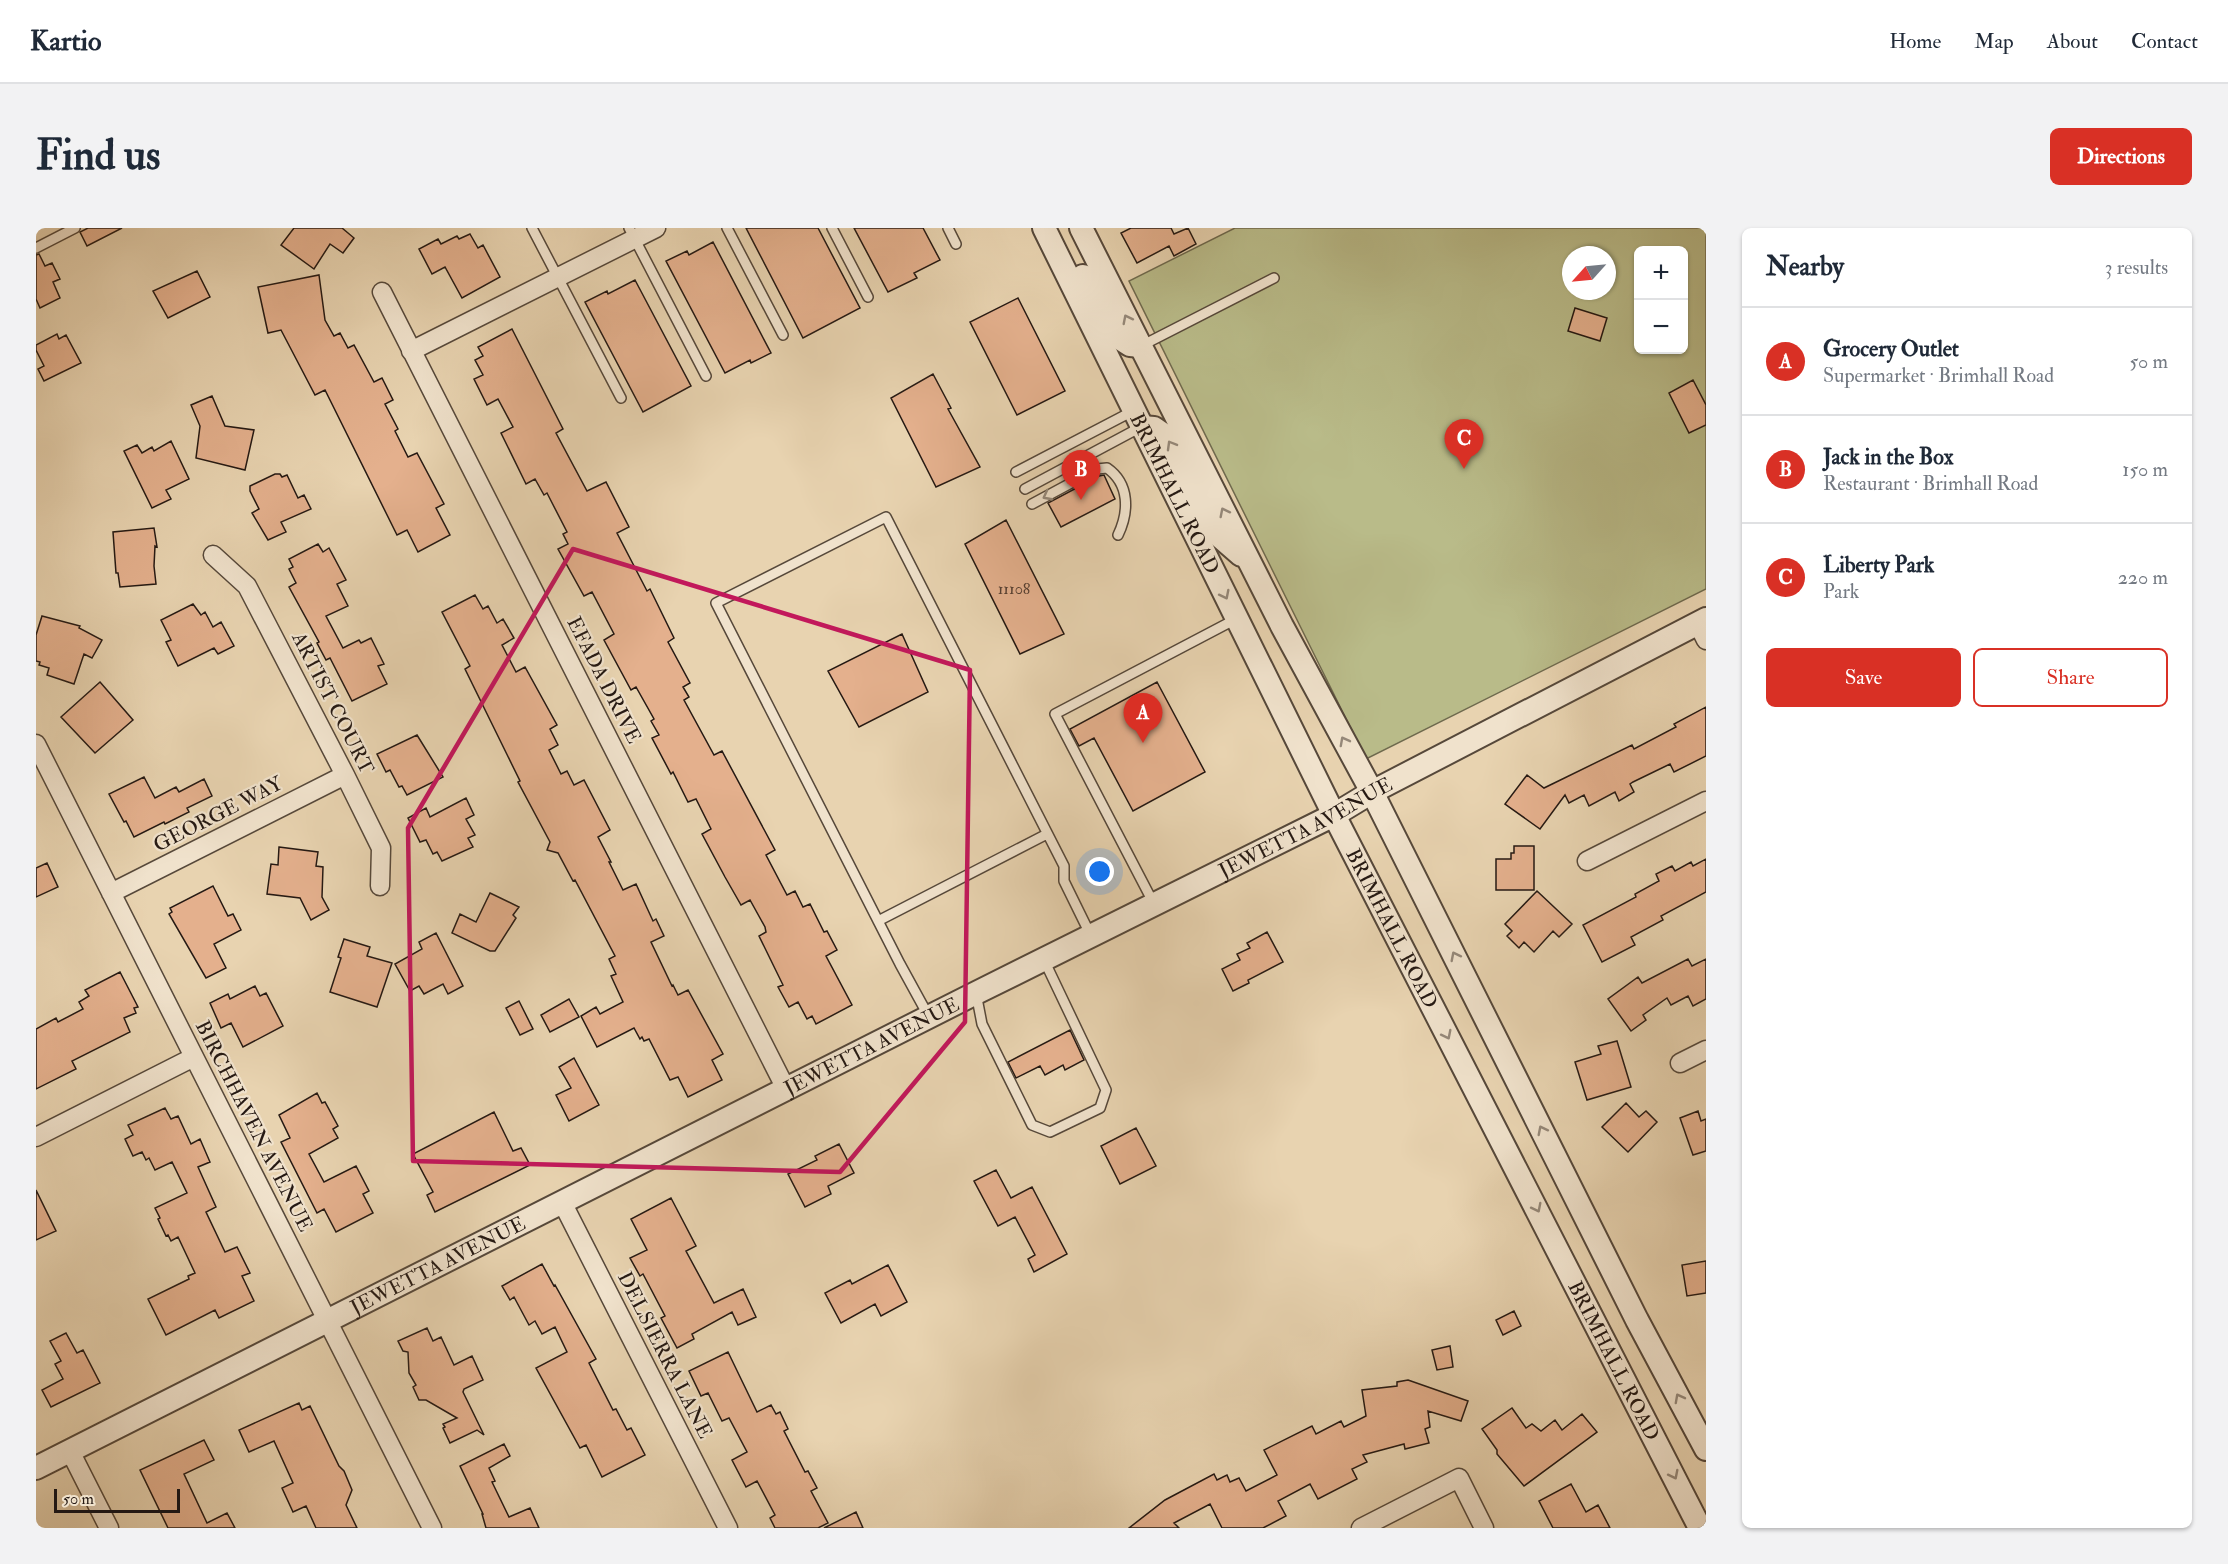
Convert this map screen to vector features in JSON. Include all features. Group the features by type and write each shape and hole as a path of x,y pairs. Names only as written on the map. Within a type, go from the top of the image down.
{"street":[{"path":"411,351 557,277 631,233 656,228"},
{"path":"1046,228 1065,242 1116,336 1130,345 1141,346"},
{"name":"BRIMHALL ROAD","path":"1046,228 1137,419 1334,815 1700,1528"},
{"name":"BRIMHALL ROAD","path":"1081,228 1282,626 1372,792 1637,1320 1706,1449"},
{"name":"EFADA DRIVE","path":"382,292 786,1089"},
{"path":"1137,419 1167,437 1218,535 1250,561"},
{"name":"ARTIST COURT","path":"213,555 247,586 345,775 381,848 380,886"},
{"name":"JEWETTA AVENUE","path":"36,1468 976,993 1334,815 1372,792 1703,628"},
{"name":"BIRCHHAVEN AVENUE","path":"36,744 432,1528"},
{"name":"GEORGE WAY","path":"111,893 345,775"},
{"path":"1587,861 1706,801"},
{"path":"1680,1063 1706,1050"},
{"path":"36,1137 194,1057"},
{"name":"DELSIERRA LANE","path":"562,1202 728,1528"},
{"path":"70,1451 109,1528"},
{"path":"1361,1528 1459,1478 1484,1528"}],"lane":[{"path":"36,248 75,228"},
{"path":"532,228 621,398"},
{"path":"727,228 783,335"},
{"path":"832,228 868,297"},
{"path":"948,228 956,244"},
{"path":"631,233 706,376"},
{"path":"1141,346 1274,278"},
{"path":"1016,472 1137,419"},
{"path":"1025,489 1137,419"},
{"path":"1032,504 1097,469 1107,468 1116,474 1122,483 1125,495 1124,524 1118,536"},
{"path":"929,1017 716,603 886,517 1064,866 1064,881 1091,936"},
{"path":"1154,904 1055,714 1236,619"},
{"path":"878,921 1047,834"},
{"path":"976,993 982,1024 1032,1125 1050,1132 1100,1108 1106,1090 1044,959"}],"highlighted area":[{"path":"573,549 970,670 965,1022 840,1172 413,1161 408,828"}],"green space":[{"path":"1235,228 1706,228 1706,589 1366,759 1129,281"}],"building":[{"path":"88,228 122,228 87,246 80,232"},
{"path":"294,228 342,228 354,238 343,253 330,244 314,269 281,245"},
{"path":"746,228 818,228 860,308 803,338"},
{"path":"854,228 923,228 940,260 914,273 917,278 888,292"},
{"path":"1131,228 1171,228 1174,234 1188,228 1196,244 1174,256 1169,246 1137,263 1121,233"},
{"path":"470,234 478,248 483,245 500,277 462,298 445,267 432,274 419,249 438,239 441,244 457,236 459,239"},
{"path":"713,242 771,353 751,363 750,360 725,373 666,261 687,251 689,255"},
{"path":"39,254 45,266 52,263 60,279 53,282 60,298 40,308 36,299 36,255"},
{"path":"197,271 210,297 168,318 153,291"},
{"path":"319,275 325,320 334,336 340,333 348,348 354,345 374,382 382,378 393,400 385,404 398,429 395,431 408,457 417,453 444,504 436,508 450,535 418,552 407,530 397,535 325,390 315,395 281,330 268,333 258,287"},
{"path":"635,280 691,386 643,412 585,302 607,291 608,294"},
{"path":"1018,298 1065,391 1017,415 970,322"},
{"path":"1575,308 1607,318 1600,341 1568,331"},
{"path":"512,329 563,429 556,433 587,491 606,482 629,527 617,533 647,591 650,589 674,638 668,642 690,683 683,687 689,697 684,700 714,755 722,751 775,850 766,855 787,895 795,891 803,907 810,904 824,932 827,931 837,950 826,956 852,1005 816,1024 812,1016 807,1019 798,1002 789,1007 778,987 783,985 759,936 766,932 765,927 750,900 741,905 702,834 711,829 696,799 688,802 673,772 671,774 652,738 659,735 651,721 654,719 636,687 631,690 604,640 614,634 592,592 584,596 558,549 568,544 563,534 567,532 547,493 544,495 535,479 526,484 501,433 513,427 498,399 487,405 474,379 483,375 475,360 483,356 478,347"},
{"path":"57,334 59,339 66,335 81,363 44,381 38,369 44,366 36,345"},
{"path":"933,374 951,408 948,409 980,467 936,487 891,398"},
{"path":"1693,380 1706,405 1706,425 1689,433 1669,393"},
{"path":"212,396 225,426 254,430 245,470 196,458 200,426 191,405"},
{"path":"171,441 189,479 166,490 171,499 152,508 124,451 137,445 142,453 152,447 154,451"},
{"path":"275,474 280,474 282,477 287,475 298,498 304,495 311,509 281,522 286,532 268,540 252,513 259,509 250,491 250,486"},
{"path":"1104,475 1115,499 1061,527 1048,503"},
{"path":"1006,520 1064,634 1020,654 965,544"},
{"path":"154,528 157,547 155,546 154,566 156,584 120,587 118,573 116,573 113,532"},
{"path":"318,544 323,552 329,548 346,580 337,584 348,606 326,616 343,648 359,640 361,643 371,638 384,664 378,666 387,684 352,701 330,658 326,660 317,643 319,642 289,587 296,583 289,569 293,567 289,559"},
{"path":"475,595 483,609 488,606 497,623 503,619 514,638 502,645 516,672 525,667 557,725 550,729 558,745 549,750 561,774 567,771 574,785 584,780 610,830 598,837 623,890 636,884 653,921 656,919 664,936 651,942 672,986 678,995 688,990 723,1054 712,1060 722,1080 688,1097 678,1077 670,1080 649,1039 644,1041 642,1037 640,1039 634,1028 597,1047 581,1016 596,1007 600,1014 623,1002 611,976 616,974 609,959 615,956 575,880 573,881 558,853 547,850 550,842 518,782 520,781 465,669 470,666 442,612"},
{"path":"193,604 201,615 205,612 213,627 221,622 234,646 218,654 214,648 178,666 166,642 171,640 161,620"},
{"path":"42,616 80,626 79,628 102,640 92,658 84,654 74,684 47,675 49,668 39,665 40,662 36,661 36,635"},
{"path":"902,634 928,692 859,727 828,671"},
{"path":"100,682 133,720 95,753 61,717"},
{"path":"1157,682 1205,772 1133,811 1094,738 1079,746 1070,729"},
{"path":"1706,707 1706,756 1674,772 1670,764 1633,782 1630,784 1634,792 1619,801 1615,792 1589,806 1584,795 1569,803 1565,795 1540,829 1505,804 1527,775 1544,788 1632,745 1634,749 1676,727 1674,724"},
{"path":"417,735 443,777 407,795 402,786 399,787 390,770 386,772 377,754"},
{"path":"144,777 155,798 176,787 179,792 204,779 212,796 187,808 189,812 134,837 109,794"},
{"path":"466,798 474,815 466,819 475,835 468,838 473,847 442,861 437,852 433,854 426,840 420,842 408,818 426,808 430,817"},
{"path":"1514,846 1534,846 1534,890 1496,890 1496,859 1511,859"},
{"path":"279,847 318,852 316,866 323,867 322,897 329,910 311,920 300,898 267,894 271,864 278,865"},
{"path":"1706,859 1706,892 1661,916 1663,920 1631,937 1635,945 1602,962 1583,925 1636,897 1635,894 1659,881 1656,874 1672,866 1675,871 1691,862 1693,866"},
{"path":"47,863 58,887 36,897 36,868"},
{"path":"213,886 228,916 233,914 241,930 214,944 226,968 206,978 169,914 172,912 170,908"},
{"path":"1537,891 1572,924 1559,937 1553,931 1534,952 1524,942 1519,948 1507,936 1512,931 1505,924"},
{"path":"490,893 519,907 513,915 516,918 495,951 490,951 452,933 460,914 476,922"},
{"path":"1267,932 1283,962 1248,980 1249,983 1233,991 1222,969 1240,960 1237,954 1250,948 1247,943"},
{"path":"436,933 463,986 448,994 443,984 424,994 419,986 410,991 395,964 422,949 419,942"},
{"path":"344,939 370,947 367,956 392,963 377,1007 330,992 341,958 338,957"},
{"path":"1688,959 1692,966 1706,959 1706,999 1693,1006 1688,996 1671,1005 1667,998 1643,1015 1646,1020 1631,1031 1608,999 1638,977 1642,983"},
{"path":"120,972 138,1007 134,1008 136,1013 124,1018 130,1032 72,1061 76,1069 36,1089 36,1029 56,1018 58,1022 83,1009 79,1002 89,996 85,990"},
{"path":"255,986 260,996 266,993 283,1026 243,1047 231,1023 221,1028 210,1003 228,994 230,999"},
{"path":"569,999 579,1017 550,1032 541,1015"},
{"path":"519,1001 533,1029 520,1035 506,1008"},
{"path":"1070,1030 1084,1060 1065,1070 1063,1065 1045,1075 1040,1066 1016,1078 1008,1062"},
{"path":"1617,1041 1631,1087 1587,1100 1575,1062 1601,1054 1598,1046"},
{"path":"574,1058 599,1105 569,1121 556,1095 571,1088 559,1067"},
{"path":"317,1093 322,1103 325,1102 338,1126 333,1129 338,1138 309,1154 324,1182 356,1166 369,1191 363,1194 373,1213 336,1232 324,1209 317,1213 281,1142 290,1138 279,1115"},
{"path":"1626,1103 1639,1117 1646,1111 1657,1122 1628,1152 1602,1127"},
{"path":"165,1108 171,1119 178,1116 191,1144 200,1139 210,1162 198,1167 216,1207 206,1212 225,1252 237,1247 250,1273 242,1276 254,1301 219,1318 215,1310 166,1335 148,1299 189,1279 188,1276 195,1273 178,1237 171,1241 168,1235 166,1236 155,1208 187,1193 172,1162 155,1170 149,1158 146,1160 142,1152 133,1156 125,1139 133,1135 128,1125"},
{"path":"1698,1111 1701,1121 1706,1119 1706,1151 1693,1155 1680,1118"},
{"path":"494,1112 513,1151 521,1148 530,1165 435,1212 427,1195 433,1192 413,1154"},
{"path":"1136,1128 1156,1166 1120,1184 1101,1146"},
{"path":"839,1144 854,1173 828,1186 831,1194 805,1207 788,1174 817,1160 815,1156"},
{"path":"996,1170 1011,1198 1032,1187 1067,1254 1034,1272 1028,1259 1035,1255 1015,1217 998,1226 974,1181"},
{"path":"36,1190 56,1231 36,1240"},
{"path":"671,1198 696,1246 686,1251 714,1303 743,1289 756,1317 738,1325 732,1312 692,1334 694,1339 677,1348 661,1318 665,1316 643,1274 640,1276 630,1258 647,1250 631,1219"},
{"path":"1706,1261 1706,1293 1687,1296 1682,1265"},
{"path":"542,1264 596,1359 589,1363 613,1410 616,1409 627,1430 631,1428 645,1455 602,1477 586,1445 580,1448 536,1368 567,1352 555,1327 542,1334 535,1321 529,1325 514,1297 510,1300 502,1286"},
{"path":"888,1265 907,1302 881,1316 875,1304 841,1323 825,1293 850,1280 852,1284"},
{"path":"1514,1311 1521,1326 1503,1335 1496,1320"},
{"path":"427,1328 433,1341 441,1337 454,1365 472,1356 483,1380 464,1389 463,1392 484,1435 477,1430 450,1443 443,1424 457,1418 426,1400 419,1400 413,1387 416,1385 409,1373 408,1352 403,1351 398,1341"},
{"path":"66,1333 77,1353 83,1350 100,1383 51,1407 42,1390 63,1379 55,1364 61,1361 50,1341"},
{"path":"1450,1346 1453,1367 1437,1370 1432,1350"},
{"path":"728,1352 757,1412 771,1405 776,1414 780,1412 788,1429 784,1431 805,1472 808,1471 817,1488 811,1491 828,1523 818,1528 775,1528 770,1518 775,1515 757,1481 746,1487 732,1460 747,1452 729,1418 722,1421 708,1393 701,1396 689,1371"},
{"path":"1408,1380 1468,1401 1461,1421 1428,1411 1430,1427 1425,1429 1429,1443 1405,1449 1404,1444 1363,1455 1367,1462 1352,1469 1357,1479 1318,1499 1310,1484 1278,1501 1286,1516 1263,1528 1222,1528 1210,1504 1174,1523 1179,1528 1129,1528 1165,1500 1214,1474 1217,1480 1227,1475 1230,1482 1239,1478 1246,1491 1277,1475 1264,1450 1312,1426 1316,1434 1341,1421 1344,1427 1366,1416 1362,1390 1397,1386 1397,1382"},
{"path":"299,1403 302,1410 310,1406 339,1466 344,1471 352,1490 346,1505 357,1528 316,1528 306,1506 293,1512 282,1488 293,1483 274,1441 249,1452 239,1430"},
{"path":"1512,1408 1526,1428 1532,1424 1541,1431 1555,1420 1562,1430 1582,1414 1597,1432 1524,1486 1497,1454 1497,1450 1482,1429"},
{"path":"204,1440 214,1460 184,1474 207,1523 227,1513 235,1528 168,1528 140,1470"},
{"path":"504,1444 510,1456 489,1468 495,1481 492,1482 509,1517 530,1508 539,1528 486,1528 483,1514 460,1466"},
{"path":"1571,1484 1586,1512 1598,1505 1610,1528 1553,1528 1539,1501"},
{"path":"856,1512 863,1528 824,1528"}],"place":[{"name":"Liberty Park","path":"1464,469"},
{"name":"Jack in the Box","path":"1081,500"},
{"name":"Grocery Outlet","path":"1143,743"}]}
